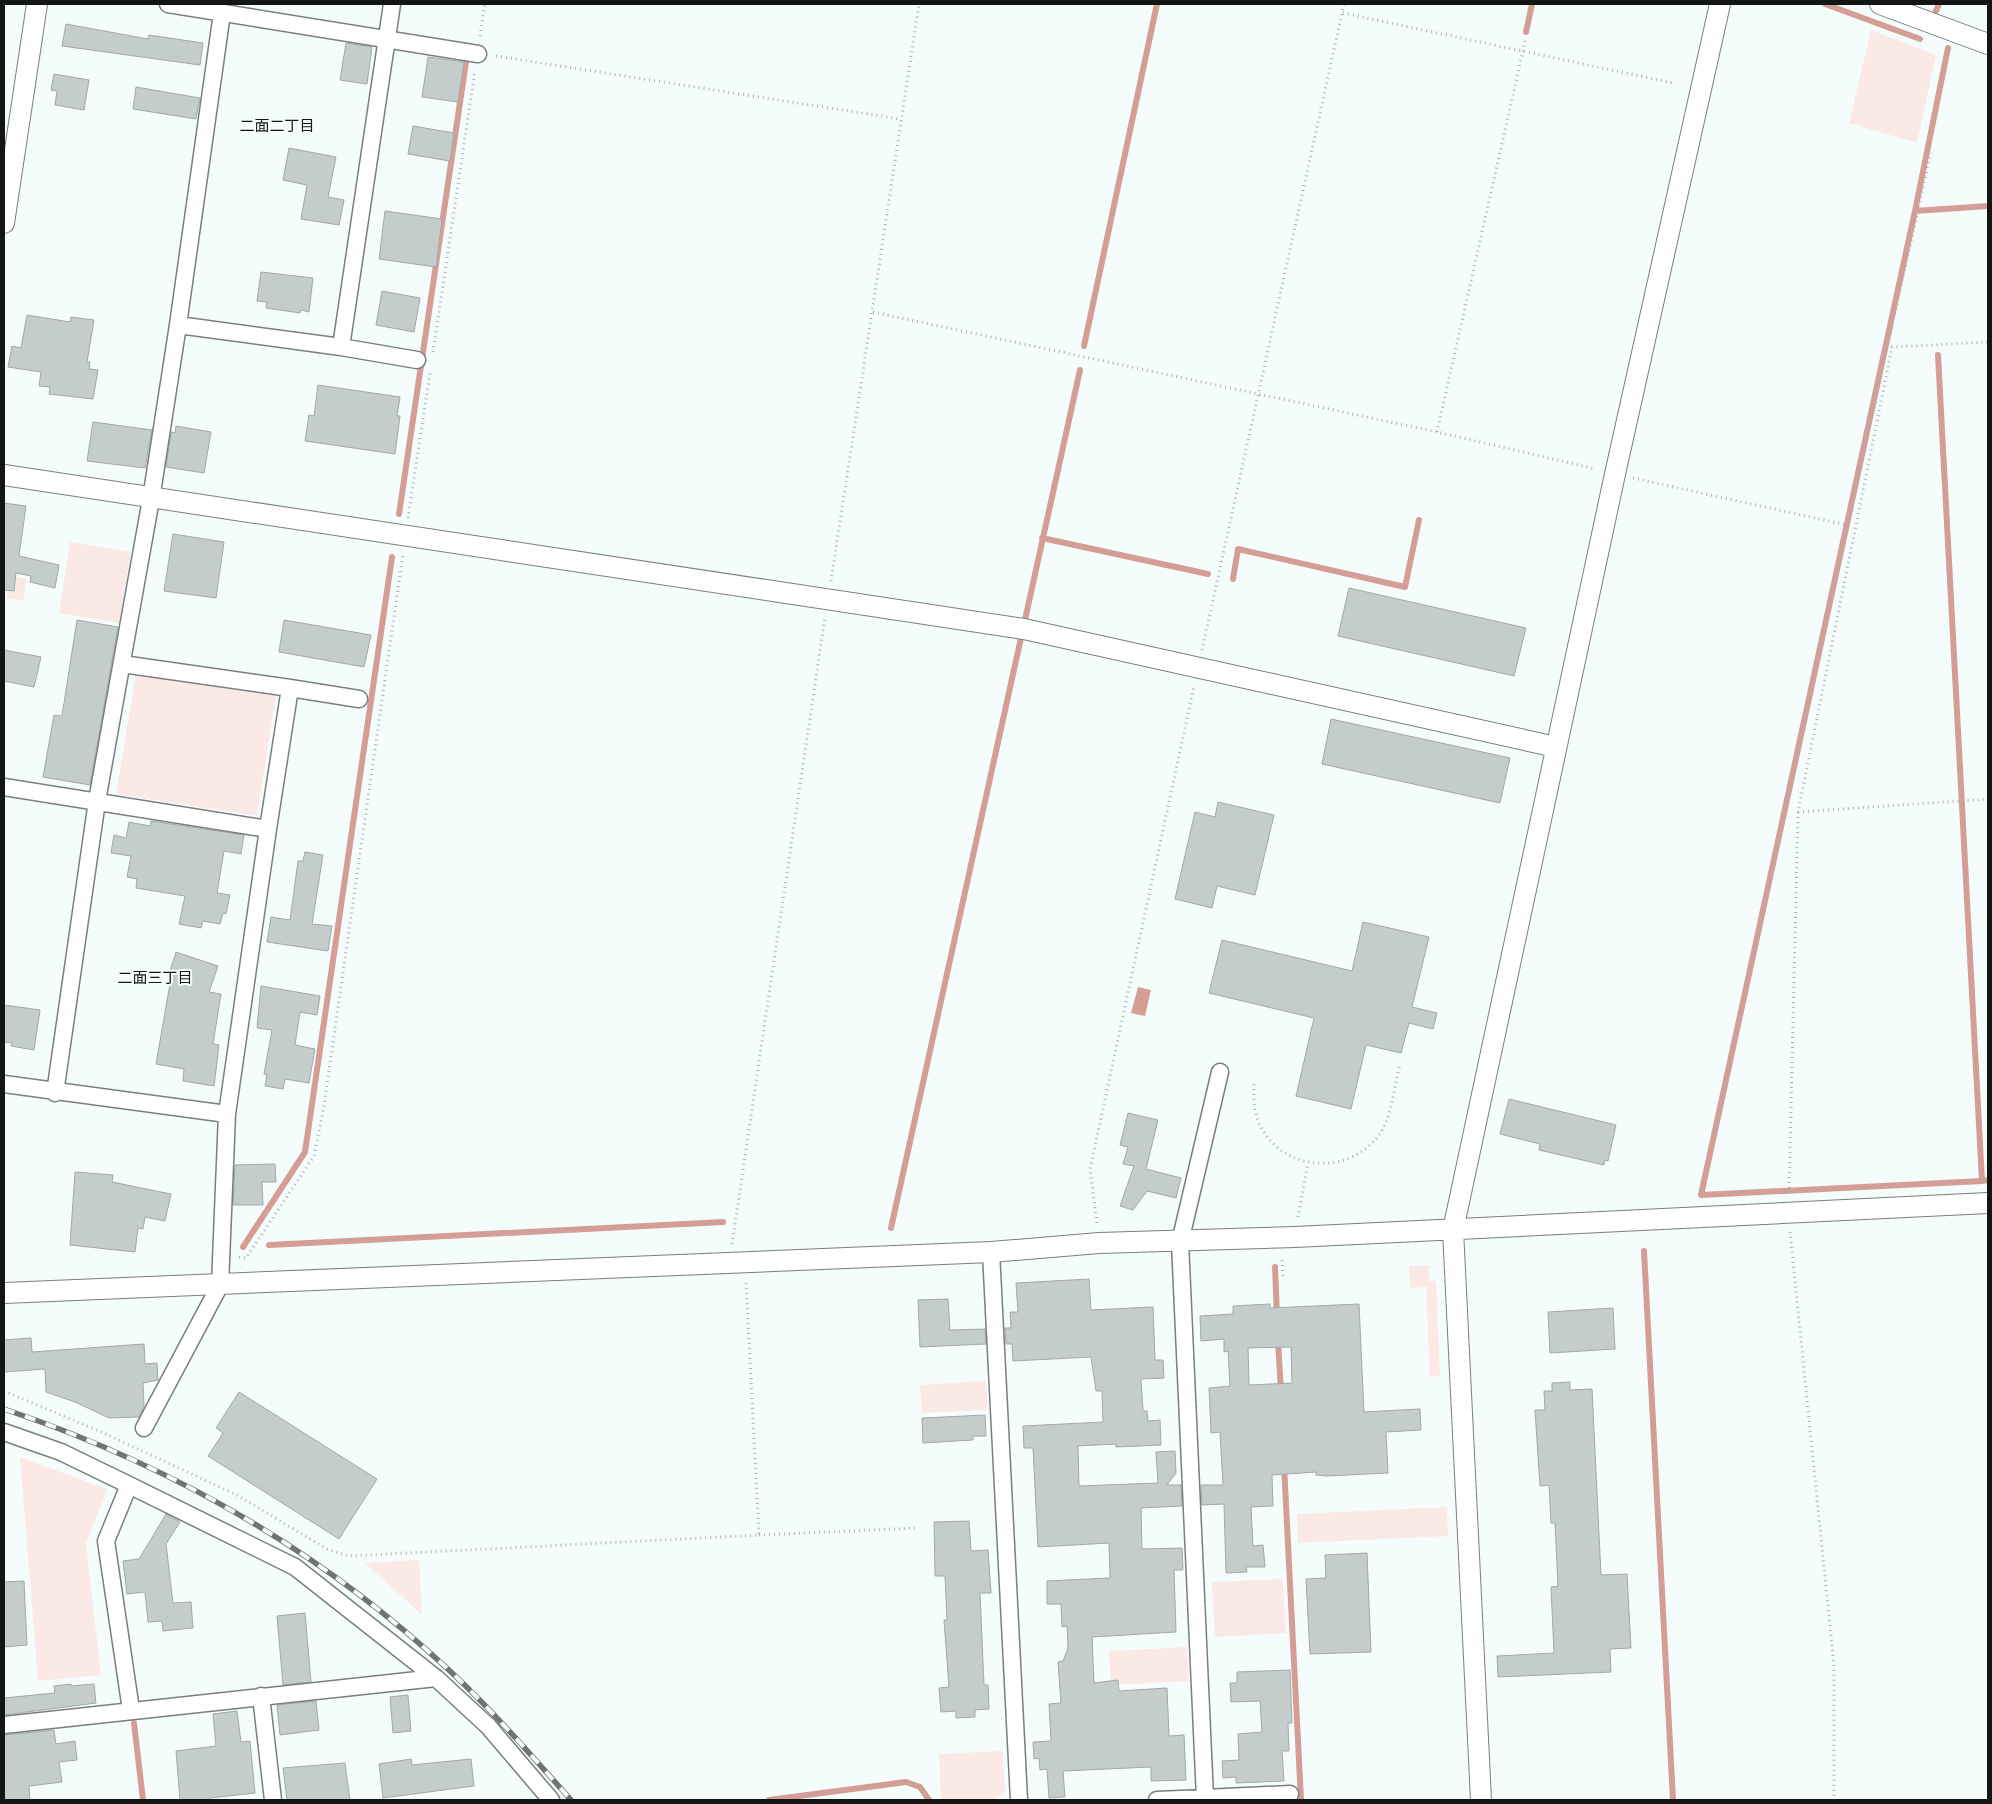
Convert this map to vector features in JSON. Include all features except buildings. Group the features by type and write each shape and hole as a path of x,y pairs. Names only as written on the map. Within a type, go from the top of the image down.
{"street":[{"path":"4,223 37,4"},
{"path":"168,4 478,54"},
{"path":"341,347 392,4"},
{"path":"1481,1800 1453,1230 1615,474 1720,4"},
{"path":"1880,4 1988,44"},
{"path":"55,1092 97,801 151,498 178,325 222,13"},
{"path":"178,325 341,347 426,362"},
{"path":"4,475 1024,629 1556,747"},
{"path":"122,664 359,699"},
{"path":"144,1428 220,1285 227,1114 290,688"},
{"path":"4,787 268,829"},
{"path":"1205,1799 1180,1242 1220,1072"},
{"path":"4,1084 227,1114"},
{"path":"4,1293 991,1252 1099,1243 1180,1242 1453,1230 1988,1203"},
{"path":"991,1252 1019,1800"},
{"path":"4,1432 61,1452 295,1567 436,1678 488,1726 551,1800"},
{"path":"128,1485 106,1541 131,1710"},
{"path":"4,1725 436,1678"},
{"path":"261,1696 273,1800"},
{"path":"1158,1800 1290,1794"}],"path":[{"path":"221,1254 246,1258 314,1156 323,1112 406,535 426,362 485,4"},
{"path":"759,1535 737,1262 828,598 919,4"},
{"path":"1099,1243 1090,1169 1344,4"},
{"path":"1342,13 1673,83"},
{"path":"1437,432 1526,37"},
{"path":"478,54 900,119"},
{"path":"1715,1136 1847,525 1931,153"},
{"path":"873,312 1437,432 1615,474 1847,525"},
{"path":"1834,1800 1834,1666 1788,1214 1798,812 1892,347 1988,342"},
{"path":"1798,812 1988,799"},
{"path":"1254,1084 1256,1114 1270,1140 1294,1158 1308,1163 1326,1164 1345,1160 1362,1152 1376,1139 1386,1123 1400,1064"},
{"path":"1295,1237 1308,1163"},
{"path":"1282,1260 1283,1276"},
{"path":"4,1392 107,1435 235,1494 327,1549 349,1556 917,1528"}],"shaded area":[{"path":"1871,30 1936,55 1917,143 1849,123"},
{"path":"70,542 131,552 119,623 59,613"},
{"path":"10,576 27,579 23,601 6,598"},
{"path":"136,674 276,696 257,816 116,794"},
{"path":"1138,987 1151,990 1145,1016 1131,1013"},
{"path":"1429,1265 1429,1281 1436,1281 1440,1376 1430,1377 1426,1287 1410,1288 1409,1266"},
{"path":"986,1381 988,1410 922,1413 920,1385"},
{"path":"20,1457 107,1489 86,1544 101,1675 38,1681"},
{"path":"1447,1507 1448,1536 1298,1543 1297,1514"},
{"path":"419,1560 422,1615 365,1563"},
{"path":"1283,1579 1286,1633 1215,1637 1212,1582"},
{"path":"1187,1647 1189,1681 1111,1685 1109,1651"},
{"path":"1003,1751 1005,1792 995,1799 941,1800 939,1754"}],"waterway":[{"path":"1084,346 1157,4"},
{"path":"1526,32 1532,4"},
{"path":"1825,4 1920,39"},
{"path":"1936,11 1939,4"},
{"path":"1948,48 1915,211 1988,206"},
{"path":"399,514 466,62"},
{"path":"1915,211 1701,1195 1982,1181"},
{"path":"1938,355 1982,1181 1988,1180"},
{"path":"891,1228 1080,370"},
{"path":"1233,579 1238,549 1405,587 1419,520"},
{"path":"1042,538 1208,574"},
{"path":"243,1247 305,1152 392,557"},
{"path":"269,1245 723,1222"},
{"path":"1644,1251 1673,1800"},
{"path":"1275,1267 1277,1316"},
{"path":"1278,1341 1281,1391"},
{"path":"1284,1465 1301,1800"},
{"path":"134,1723 143,1800"},
{"path":"769,1800 906,1782 920,1787 929,1800"}],"railway":[{"path":"4,1409 66,1431 184,1485 241,1516 296,1550 349,1587 401,1628 450,1671 497,1718 571,1800"}],"district":[{"name":"二面二丁目","path":"277,125"},
{"name":"二面三丁目","path":"155,977"}]}
